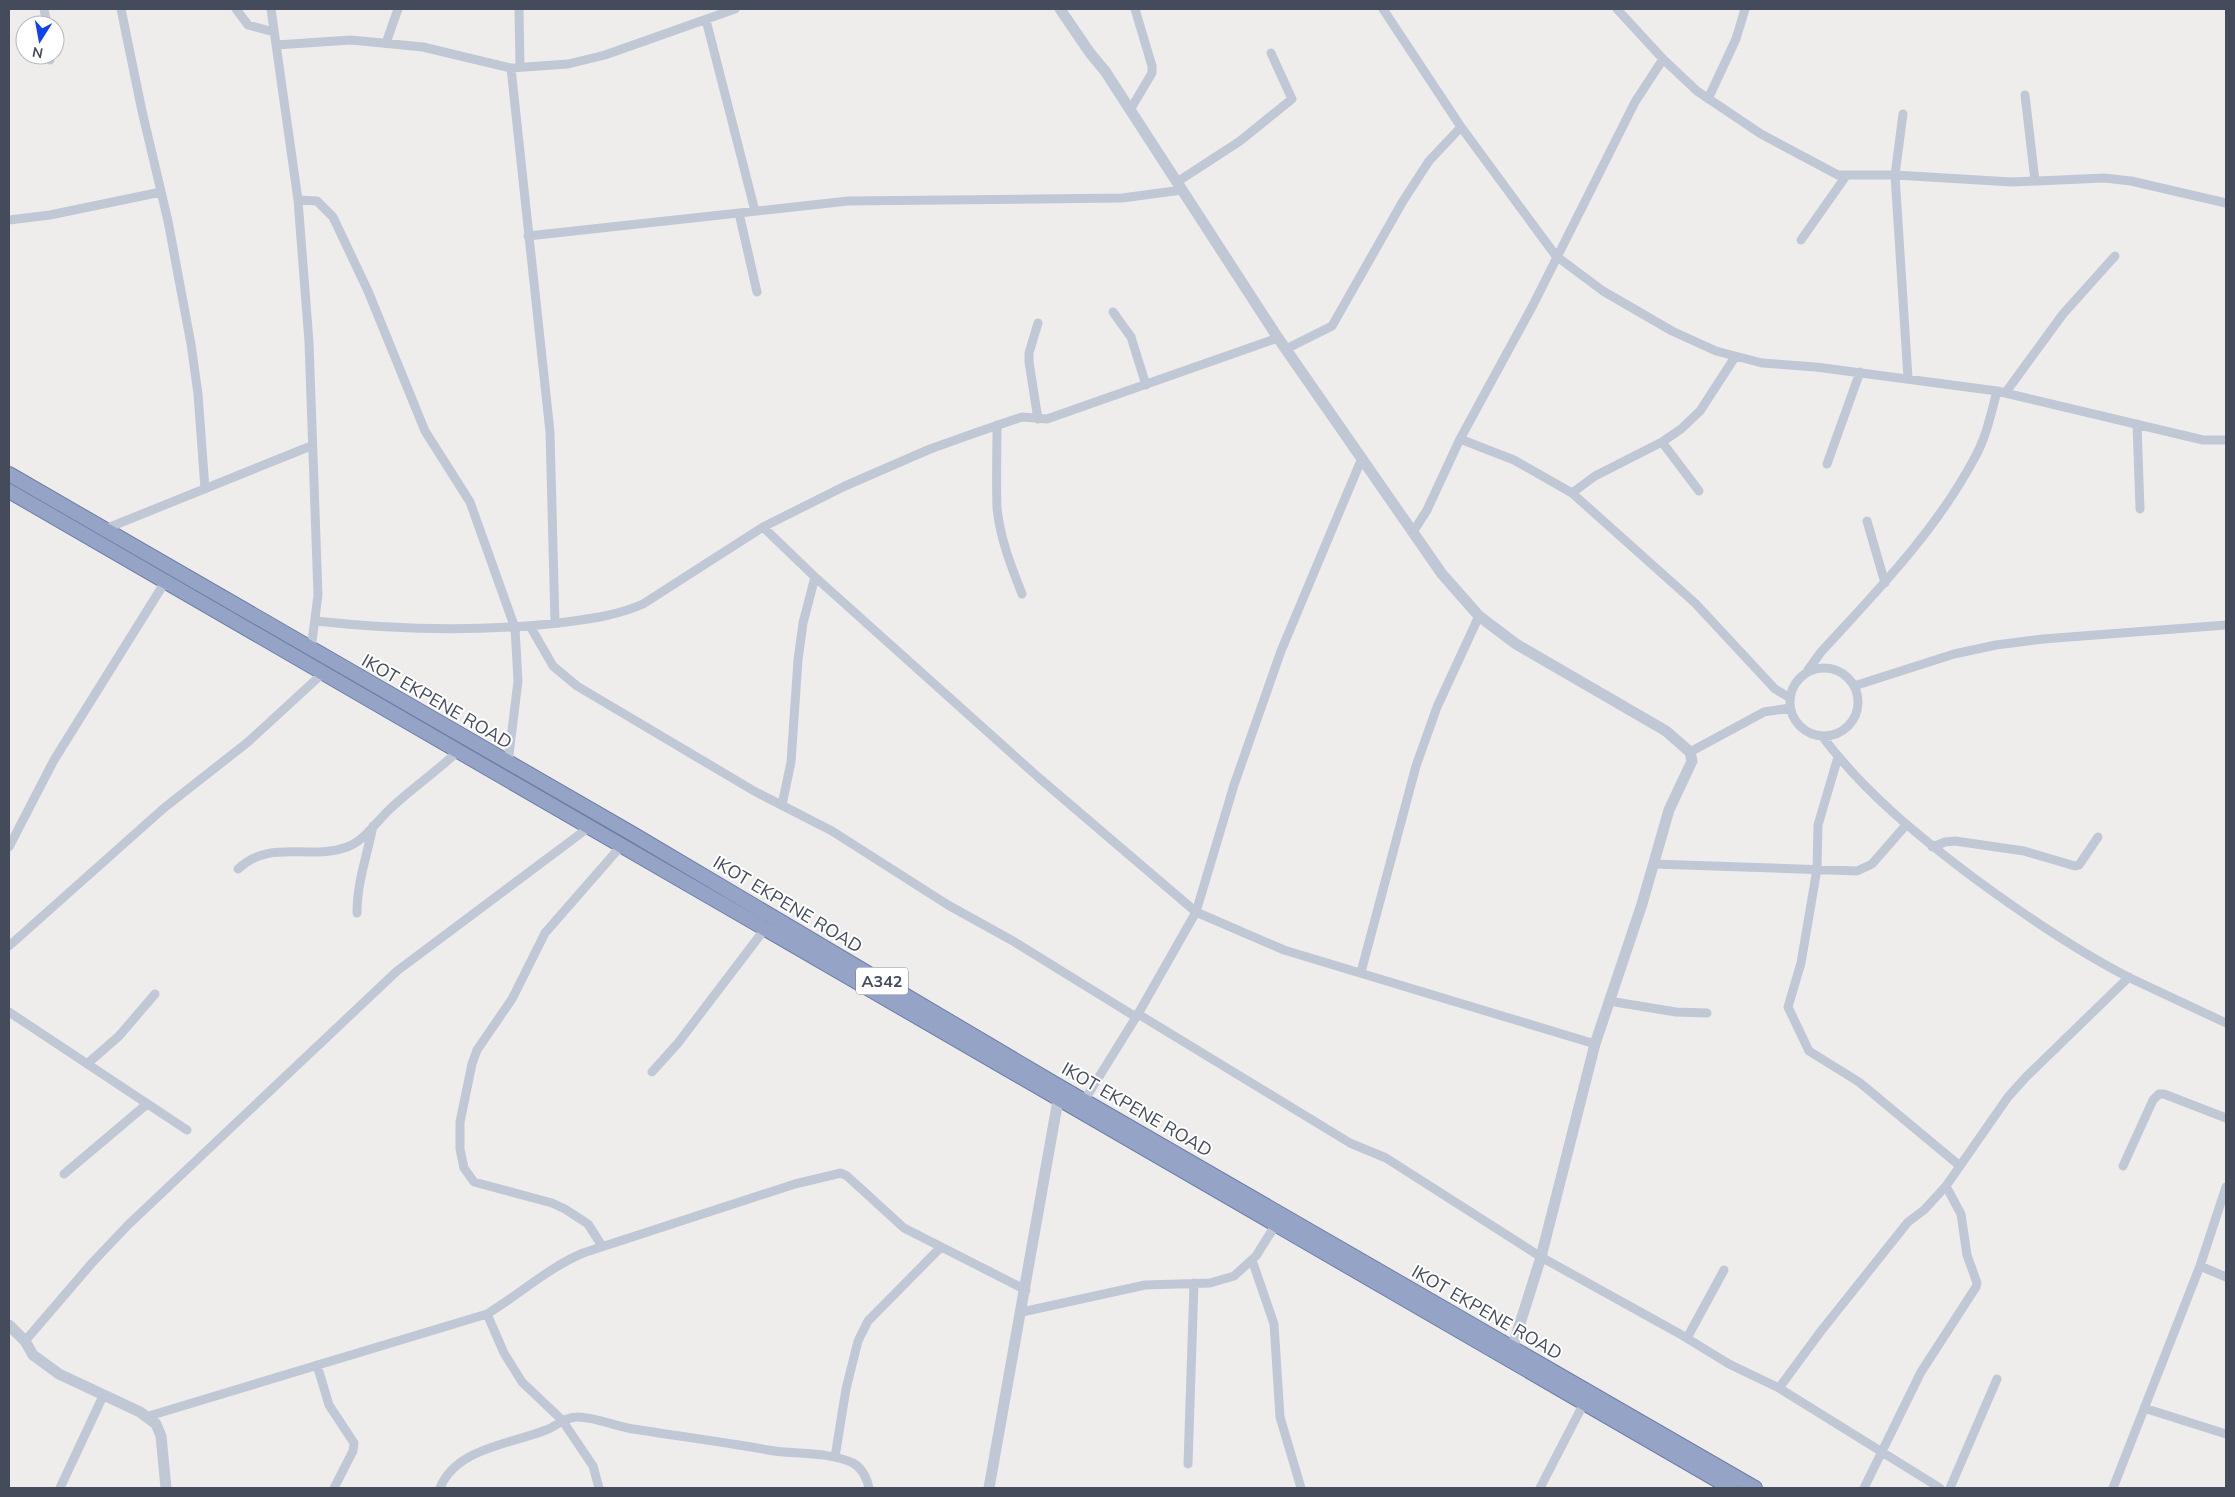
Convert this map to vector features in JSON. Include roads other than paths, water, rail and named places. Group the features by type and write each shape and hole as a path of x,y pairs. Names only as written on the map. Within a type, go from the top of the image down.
{"highway":[{"name":"IKOT EKPENE ROAD","path":"9,474 1084,1100 1279,1220 1587,1397 1755,1488"},
{"name":"IKOT EKPENE ROAD","path":"9,491 1058,1100 1512,1349 1731,1488"}],"street":[{"path":"121,9 161,192 191,344 198,394 205,489"},
{"path":"236,9 248,24 274,32"},
{"path":"271,9 298,200 309,342 311,446 318,595 311,649"},
{"path":"386,43 398,9"},
{"path":"520,9 516,67 528,236 550,432 555,623"},
{"path":"276,45 343,40 423,46 516,67 580,62 706,20 722,11 735,9"},
{"path":"1060,9 1130,110 1278,338 1442,574 1478,616 1516,644 1640,714 1666,731 1690,752 1692,761 1669,810 1595,1044 1541,1258 1512,1349"},
{"path":"1130,110 1152,73 1152,66 1135,9"},
{"path":"1382,9 1461,127 1556,256 1602,291 1672,331 1735,357 1762,363 1860,372 2002,391 2204,440 2226,440"},
{"path":"1617,9 1663,59 1708,99 1761,134 1838,175 1896,174 2012,182 2104,178 2131,182 2226,203"},
{"path":"1708,99 1736,39 1745,9"},
{"path":"706,20 755,212"},
{"path":"528,236 848,201 1122,198 1180,186 1292,99 1271,53"},
{"path":"1412,532 1427,510 1460,439 1532,305 1636,102 1663,59"},
{"path":"2025,95 2035,181"},
{"path":"1903,114 1896,174 1908,378"},
{"path":"1286,349 1332,326 1403,201 1430,161 1461,127"},
{"path":"1801,240 1846,176"},
{"path":"9,220 58,214 161,192"},
{"path":"298,200 317,201 333,217 368,291 425,431 470,502 515,628 518,681 508,763"},
{"path":"740,213 757,292"},
{"path":"2116,256 2063,314 2002,391 1974,459 1916,547 1821,652 1792,690 1790,708 1794,718 1805,730 1822,736 1838,757 1891,812 1932,847 2040,925 2129,977 2226,1023"},
{"path":"1113,312 1131,337 1146,385"},
{"path":"1038,323 1029,362 1038,419"},
{"path":"316,621 400,629 515,628 602,617 643,604 763,527 881,470 930,449 1022,418 1047,419 1278,338"},
{"path":"1572,494 1595,476 1662,442 1681,429 1700,411 1735,357"},
{"path":"1827,464 1860,372"},
{"path":"2137,424 2140,508"},
{"path":"997,426 1000,529 1006,553 1022,594"},
{"path":"1460,439 1514,460 1572,494 1695,603 1775,689 1790,698"},
{"path":"1662,442 1699,491"},
{"path":"105,529 311,446"},
{"path":"1084,1100 1137,1015 1196,912 1234,786 1281,651 1362,458"},
{"path":"1867,521 1885,583"},
{"path":"763,527 815,577 1038,777 1196,912 1284,950 1595,1044"},
{"path":"782,805 790,762 803,623 815,577"},
{"path":"9,847 54,760 165,582"},
{"path":"1361,972 1416,766 1437,707 1478,616"},
{"path":"1854,686 1954,654 1996,645 2043,639 2092,637 2226,625"},
{"path":"530,626 553,666 577,686 620,714 832,831 948,905 1013,941 1350,1143 1386,1158 1541,1258 1687,1338 1728,1364 1779,1388 1940,1488"},
{"path":"1808,670 1835,670 1843,674 1854,686 1858,704 1852,721 1838,732 1822,736"},
{"path":"9,946 164,808 248,742 322,674"},
{"path":"1690,752 1764,712 1790,708"},
{"path":"238,870 248,860 267,853 337,851 350,846 390,808 433,775 457,752"},
{"path":"1838,757 1818,825 1816,869 1800,962 1788,1007 1802,1041 1809,1051 1819,1059 1859,1082 1960,1166"},
{"path":"1653,864 1857,871 1864,869 1878,858 1906,825"},
{"path":"357,913 357,893 373,826"},
{"path":"25,1341 92,1263 128,1226 397,971 588,828"},
{"path":"1932,847 1955,841 2024,851 2075,866 2079,865 2098,837"},
{"path":"602,1246 588,1224 565,1209 552,1203 474,1182 464,1168 460,1149 460,1122 472,1064 477,1050 512,999 545,933 621,846"},
{"path":"652,1072 678,1043 764,930"},
{"path":"1779,1388 1821,1331 1908,1222 1924,1210 1946,1186 2014,1090 2129,977"},
{"path":"87,1064 119,1036 155,994"},
{"path":"1609,1001 1676,1012 1707,1013"},
{"path":"9,1012 187,1130"},
{"path":"2123,1166 2153,1100 2159,1094 2164,1094 2226,1118"},
{"path":"989,1488 1026,1290 1058,1100"},
{"path":"64,1174 147,1104"},
{"path":"149,1416 487,1314 514,1297 561,1262 602,1246 795,1184 841,1173 847,1176 904,1228 1026,1290"},
{"path":"1864,1488 1881,1450 1921,1372 1977,1283 1967,1255 1962,1214 1946,1186"},
{"path":"2113,1488 2200,1266 2226,1187"},
{"path":"1022,1312 1145,1286 1210,1283 1234,1276 1252,1260 1279,1220"},
{"path":"835,1457 846,1389 858,1341 868,1320 941,1247"},
{"path":"1252,1260 1274,1324 1280,1417 1301,1488"},
{"path":"2200,1266 2226,1277"},
{"path":"1687,1338 1724,1270"},
{"path":"1188,1464 1194,1283"},
{"path":"487,1314 504,1353 522,1382 562,1420 593,1466 599,1488"},
{"path":"10,1328 25,1341 42,1362 59,1374 149,1416 156,1424 161,1436 166,1488"},
{"path":"316,1365 329,1405 354,1443 353,1451 334,1488"},
{"path":"1950,1488 1997,1380"},
{"path":"60,1488 103,1396"},
{"path":"1540,1488 1587,1397"},
{"path":"2144,1408 2226,1434"},
{"path":"440,1488 444,1479 461,1463 474,1455 511,1440 547,1430 562,1420 578,1417 633,1429 769,1451 835,1457 856,1464 864,1474 869,1488"}]}
